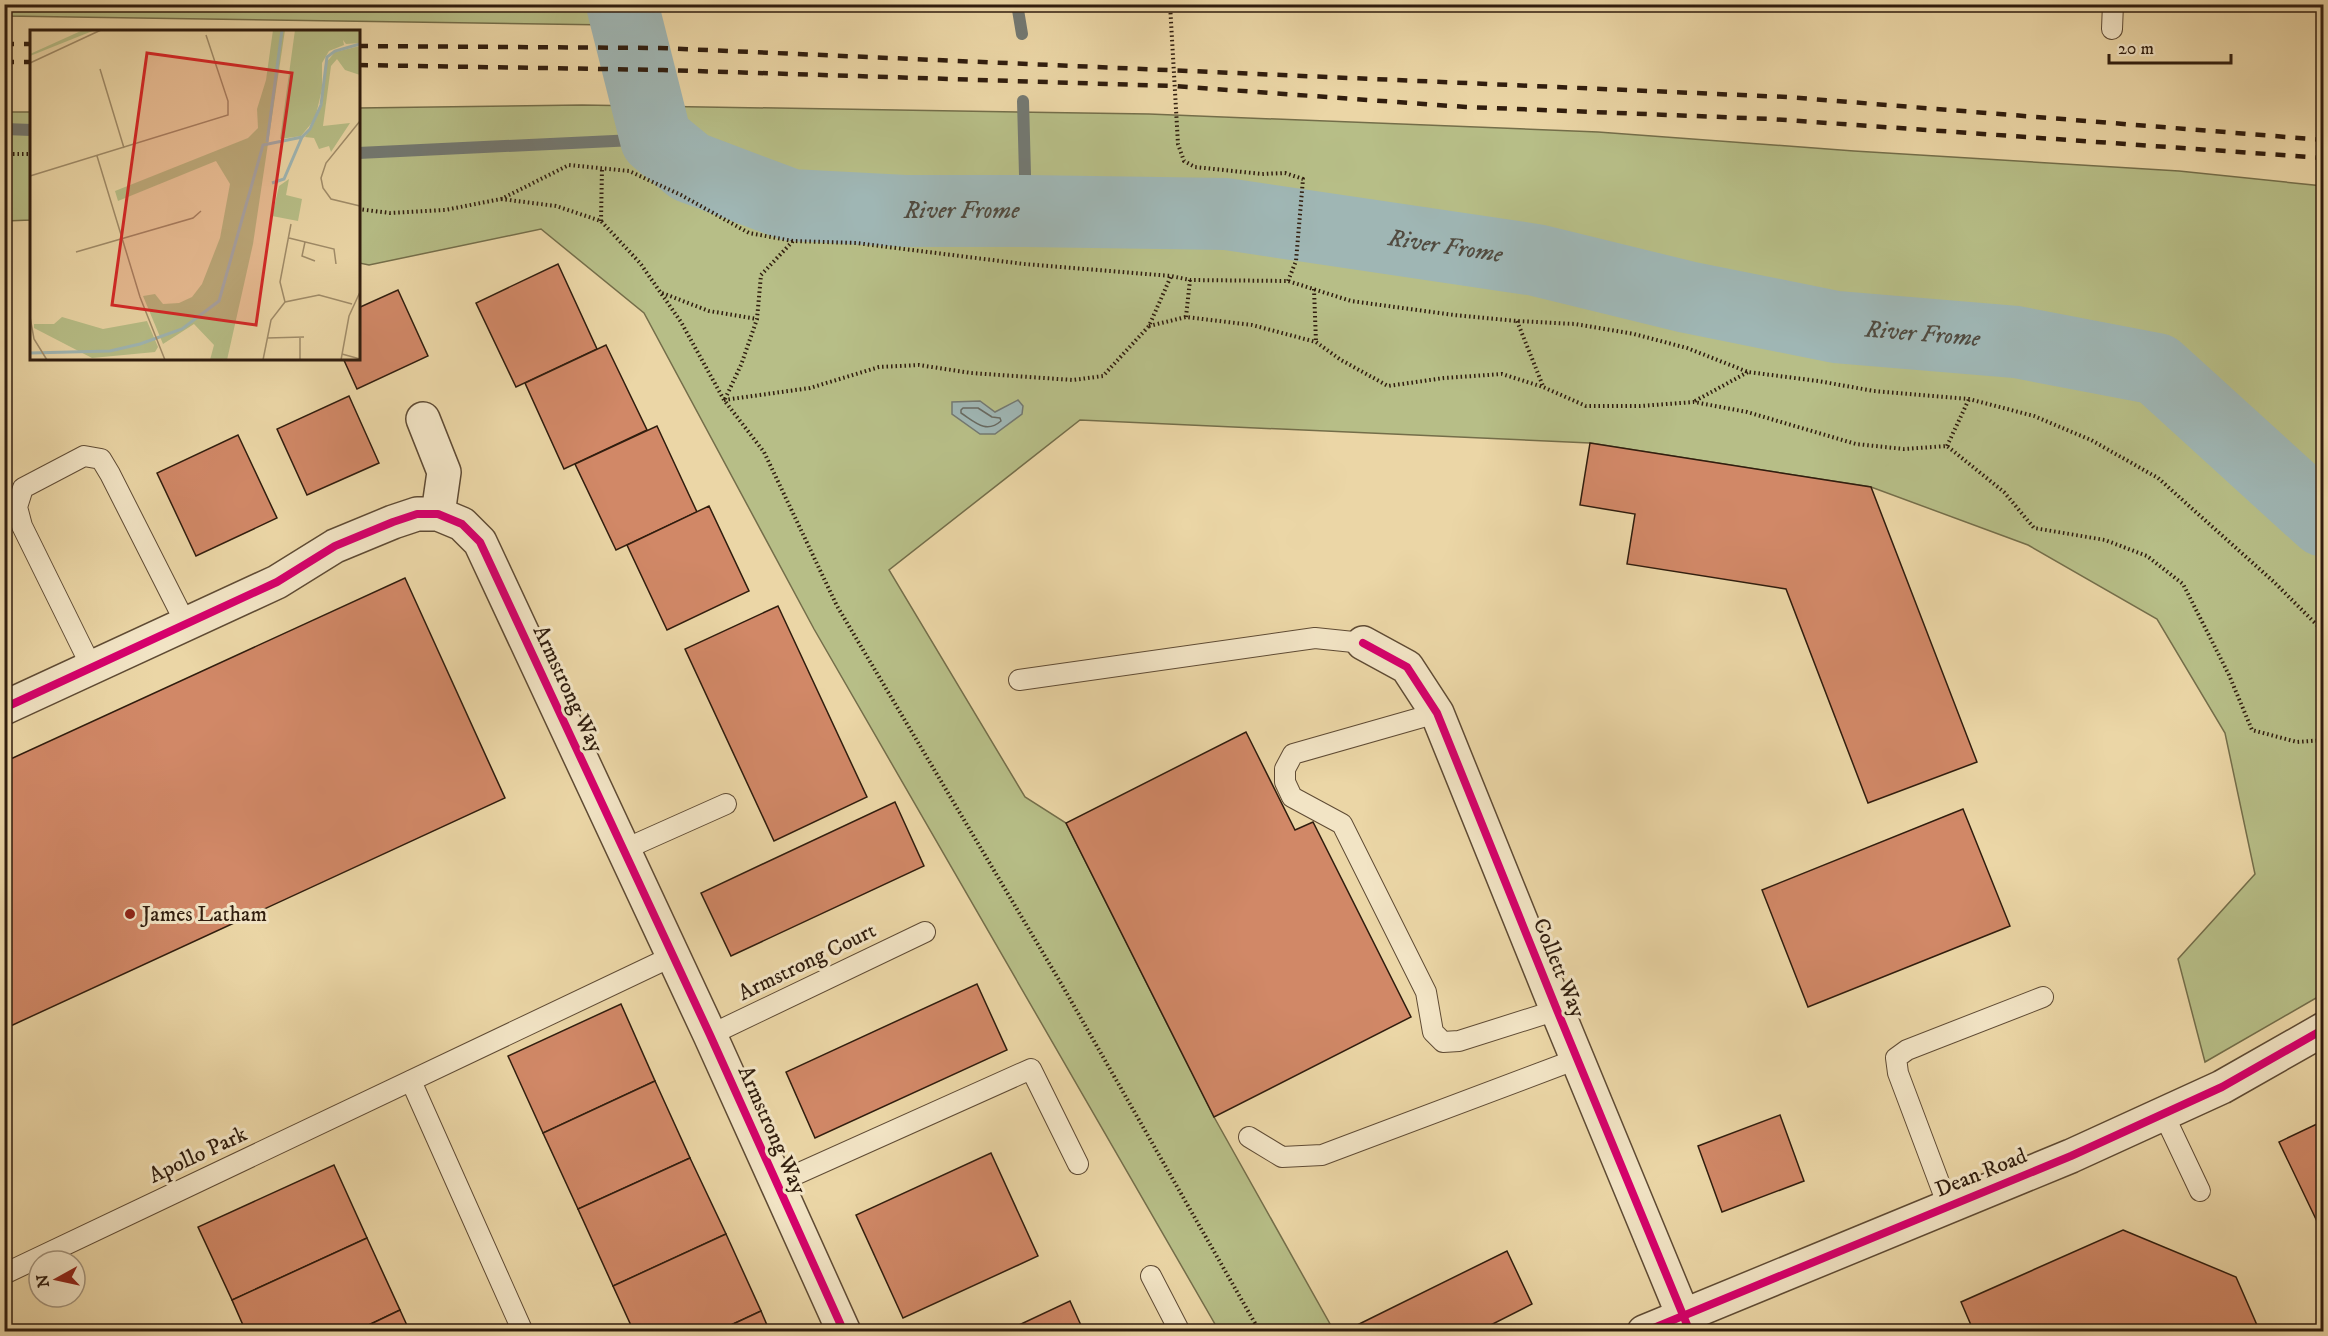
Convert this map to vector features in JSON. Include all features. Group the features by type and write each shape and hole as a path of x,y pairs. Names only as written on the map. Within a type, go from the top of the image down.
{"street":[{"path":"4,708 278,582 335,546 417,513 438,513 444,472 423,419"},
{"name":"Armstrong Way","path":"438,513 462,524 480,542 710,1035 844,1332"},
{"name":"Collett Way","path":"1364,643 1407,667 1437,713 1687,1323"},
{"name":"Dean Road","path":"1644,1332 1687,1323 1948,1206 2071,1156 2222,1087 2324,1029"}],"lane":[{"path":"2112,29 2113,4"},
{"path":"92,668 22,526 17,507 23,488 84,456 101,459 186,624"},
{"path":"1019,680 1315,638 1364,643"},
{"path":"1437,713 1293,754 1285,769 1285,782 1292,797 1342,824 1426,992 1433,1032 1443,1041 1459,1041 1557,1010"},
{"path":"623,850 726,804"},
{"name":"Armstrong Court","path":"710,1035 925,932"},
{"name":"Apollo Park","path":"4,1274 673,956"},
{"path":"1948,1206 1898,1073 1896,1058 1907,1050 2043,997"},
{"path":"1249,1137 1282,1157 1322,1155 1577,1059"},
{"path":"777,1183 1031,1069 1078,1164"},
{"path":"411,1081 523,1332"},
{"path":"2163,1113 2200,1191"},
{"path":"1151,1276 1180,1332"}],"path":[{"path":"1170,4 1178,144 1184,161 1195,167 1262,174 1284,173 1303,179 1296,261 1287,281"},
{"path":"4,154 30,154"},
{"path":"360,209 390,213 445,210 501,199 569,165 629,171 681,195 748,233 793,241 856,243 1024,264 1171,276 1190,280 1287,281 1351,301 1454,315 1575,324 1634,334 1687,348 1748,372 1874,391 1970,399 2034,416 2091,440 2158,478 2274,582 2321,629 2324,638"},
{"path":"602,168 602,221"},
{"path":"501,199 556,206 602,221 640,263 681,322 724,400 764,452 837,606 1062,985 1260,1332"},
{"path":"724,400 741,365 757,319 761,275 793,241"},
{"path":"724,400 810,388 879,367 919,366 971,373 1073,380 1103,376 1149,326 1171,276"},
{"path":"1186,317 1190,280"},
{"path":"1314,289 1317,342"},
{"path":"660,292 709,311 757,319"},
{"path":"1149,326 1186,317 1252,326 1317,342 1341,360 1388,386 1444,378 1502,374 1543,387 1586,406 1694,402 1747,412 1856,444 1904,448 1947,446 2004,492 2034,528 2105,540 2147,556 2183,584 2229,675 2252,730 2297,742 2324,740"},
{"path":"1516,321 1543,387"},
{"path":"1694,402 1748,372"},
{"path":"1947,446 1970,399"}],"green space":[{"path":"5,4 606,4 610,25 5,16"},
{"path":"582,105 1149,114 1598,132 1854,151 2179,171 2323,186 2323,994 2205,1062 2178,959 2255,874 2225,733 2157,619 2028,545 1871,487 1590,443 1080,420 889,570 1025,797 1066,823 1214,1117 1334,1331 1219,1331 814,629 644,313 541,229 369,265 360,263 360,108"},
{"path":"5,112 30,112 30,220 5,221"}],"water":[{"path":"1018,400 1023,406 1022,414 995,434 980,434 952,414 952,402 980,401 995,412"}],"building":[{"path":"558,264 597,349 516,387 476,303"},
{"path":"398,290 428,356 357,389 344,360 360,360 360,307"},
{"path":"606,345 647,430 564,469 525,383"},
{"path":"349,396 379,463 307,495 277,429"},
{"path":"657,426 697,512 616,550 575,464"},
{"path":"238,435 277,518 196,556 157,473"},
{"path":"1590,443 1871,487 1977,762 1868,803 1786,589 1627,564 1635,514 1580,505"},
{"path":"709,506 749,591 667,630 627,545"},
{"name":"James Latham","path":"405,578 505,798 4,1029 4,762"},
{"path":"778,606 867,797 774,841 685,649"},
{"path":"1246,732 1295,830 1313,822 1411,1017 1214,1117 1066,823"},
{"path":"895,802 924,866 731,956 701,893"},
{"path":"1963,809 2010,926 1808,1007 1762,890"},
{"path":"977,984 1007,1050 815,1138 786,1072"},
{"path":"621,1004 655,1081 543,1133 508,1056"},
{"path":"655,1081 690,1158 578,1209 543,1133"},
{"path":"1780,1115 1804,1181 1722,1212 1698,1146"},
{"path":"2319,1123 2324,1132 2324,1236 2279,1142"},
{"path":"991,1153 1038,1256 903,1318 856,1215"},
{"path":"690,1158 726,1234 613,1286 578,1209"},
{"path":"334,1165 367,1238 232,1300 198,1227"},
{"path":"2123,1230 2236,1277 2260,1332 1974,1332 1961,1302"},
{"path":"726,1234 761,1311 716,1332 634,1332 613,1286"},
{"path":"367,1238 400,1310 354,1332 246,1332 232,1300"},
{"path":"1507,1251 1532,1304 1477,1332 1345,1331"},
{"path":"1070,1301 1084,1332 1004,1332"},
{"path":"400,1310 410,1332 354,1332"},
{"path":"761,1311 770,1332 716,1332"}],"waterway":[{"name":"River Frome","path":"622,4 656,139 690,167 791,205 905,211 1226,214 1536,260 1687,297 1836,327 2016,342 2157,369 2324,521"},
{"path":"1017,4 1022,34"},
{"path":"1023,101 1026,211"},
{"path":"4,129 30,130"},
{"path":"360,153 656,139"}],"railway":[{"path":"4,44 30,44"},
{"path":"360,46 660,48 1787,97 2324,140"},
{"path":"4,62 30,62"},
{"path":"360,65 663,70 1173,86 1466,107 1771,119 2324,158"}],"cycle path":[{"path":"4,708 277,582 335,546 393,522 417,514 438,514 462,524 480,542 710,1035 844,1332"},
{"path":"1363,643 1407,667 1437,713 1690,1332"},
{"path":"1644,1332 2071,1156 2222,1087 2324,1029"}],"place":[{"name":"James Latham","path":"130,914"}]}
